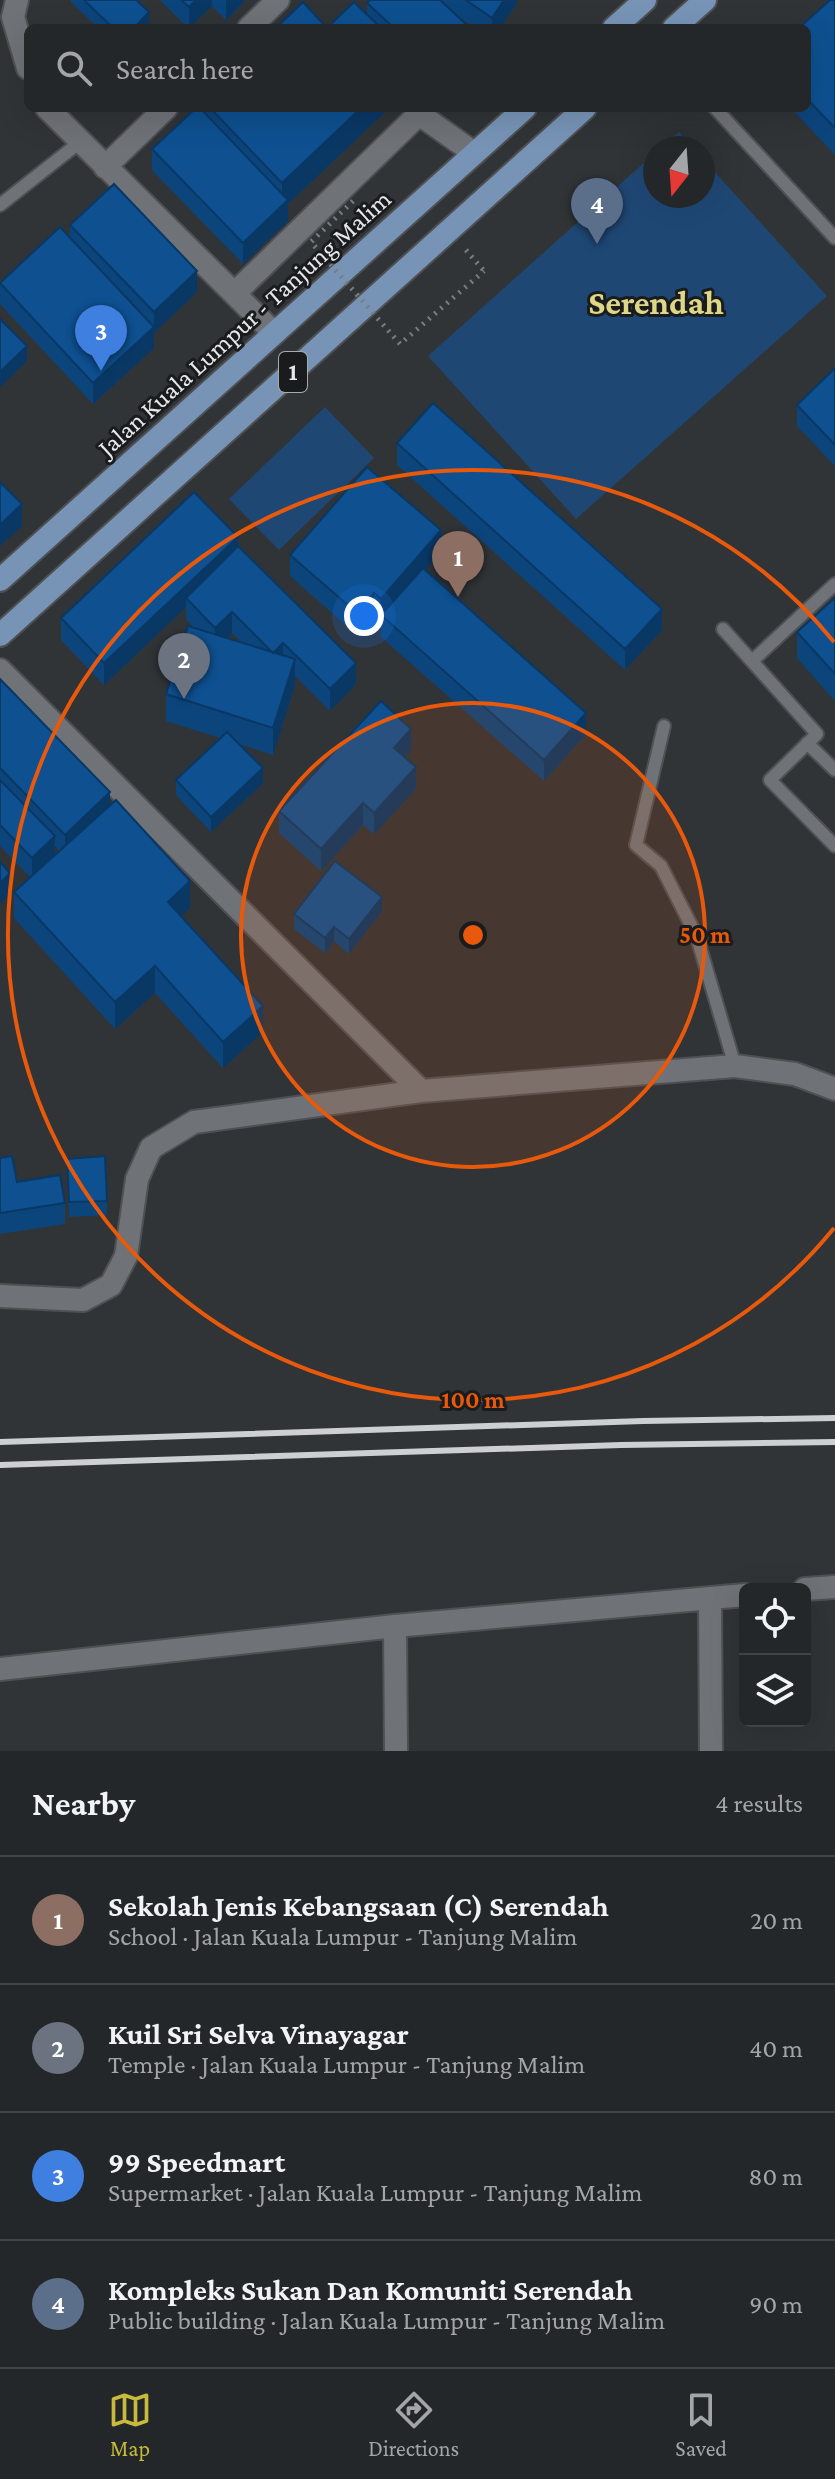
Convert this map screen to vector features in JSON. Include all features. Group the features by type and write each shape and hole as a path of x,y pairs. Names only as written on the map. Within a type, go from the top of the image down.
{"main road":[{"path":"618,24 645,0"},
{"path":"678,24 705,0"},
{"name":"Jalan Kuala Lumpur - Tanjung Malim","path":"0,580 520,112"},
{"name":"1","path":"0,635 581,112"}],"street":[{"path":"17,0 13,17 24,54"},
{"path":"253,24 278,0"},
{"path":"51,112 274,333"},
{"path":"105,167 162,112"},
{"path":"235,293 419,114 474,153"},
{"path":"0,670 421,1091"},
{"path":"0,1296 83,1300 111,1285 126,1256 137,1179 151,1148 194,1122 421,1091 735,1066 795,1074 835,1089"},
{"path":"811,1589 835,1587"},
{"path":"0,1669 395,1626 739,1596"},
{"path":"710,1598 711,1751"},
{"path":"395,1626 396,1751"}],"lane":[{"path":"719,112 835,238"},
{"path":"0,205 80,142"},
{"path":"752,661 835,584"},
{"path":"723,629 817,734 770,780 835,846"},
{"path":"664,726 636,845 661,866 697,937 735,1066"},
{"path":"807,743 835,770"}],"path":[{"path":"353,201 311,242 400,344 484,271"}],"shaded area":[{"path":"643,164 643,208 715,208 715,172 827,296 576,519 428,356"},
{"path":"325,407 374,458 279,550 229,499"}],"building":[{"path":"84,0 136,0 149,12 138,24 109,24"},
{"path":"181,0 196,0 189,7"},
{"path":"370,0 440,0 466,24 390,24 367,3"},
{"path":"466,0 504,0 492,18"},
{"path":"830,0 835,0 835,128 811,103 811,24 803,24"},
{"path":"303,2 323,24 280,24"},
{"path":"354,2 377,24 331,24"},
{"path":"192,112 204,112 288,200 243,243 152,149"},
{"path":"214,112 357,112 282,183"},
{"path":"114,184 197,271 154,312 70,225"},
{"path":"60,227 154,327 93,383 0,283"},
{"path":"0,319 27,346 0,372"},
{"path":"835,368 835,445 797,405"},
{"path":"433,403 662,609 625,649 397,443"},
{"path":"367,467 441,530 381,599 374,593 357,613 290,555"},
{"path":"0,482 22,504 0,525"},
{"path":"194,492 238,537 104,663 61,618"},
{"path":"238,546 356,663 330,689 283,643 273,653 232,612 215,628 186,598"},
{"path":"423,568 586,713 544,760 381,615"},
{"path":"835,598 835,674 797,632"},
{"path":"188,626 295,659 273,728 166,694"},
{"path":"0,679 110,792 65,835 0,768"},
{"path":"381,701 411,729 394,748 416,767 374,813 363,803 321,849 279,811"},
{"path":"227,732 263,768 211,817 176,780"},
{"path":"0,780 55,836 32,858 0,825"},
{"path":"116,800 190,881 168,902 263,1006 223,1042 155,966 115,1002 14,892"},
{"path":"335,861 382,897 349,939 334,927 325,938 294,914"},
{"path":"0,862 10,873 0,883"},
{"path":"12,1156 17,1182 60,1175 65,1203 0,1213 0,1158"},
{"path":"105,1156 107,1201 69,1202 67,1159"}],"railway":[{"path":"0,1442 643,1421 835,1418"},
{"path":"0,1465 621,1445 835,1442"}],"place":[{"name":"Kompleks Sukan Dan Komuniti Serendah","path":"597,244"},
{"name":"99 Speedmart","path":"101,371"},
{"name":"Sekolah Jenis Kebangsaan (C) Serendah","path":"458,597"},
{"name":"Kuil Sri Selva Vinayagar","path":"184,699"}],"district":[{"name":"Serendah","path":"656,302"}]}
